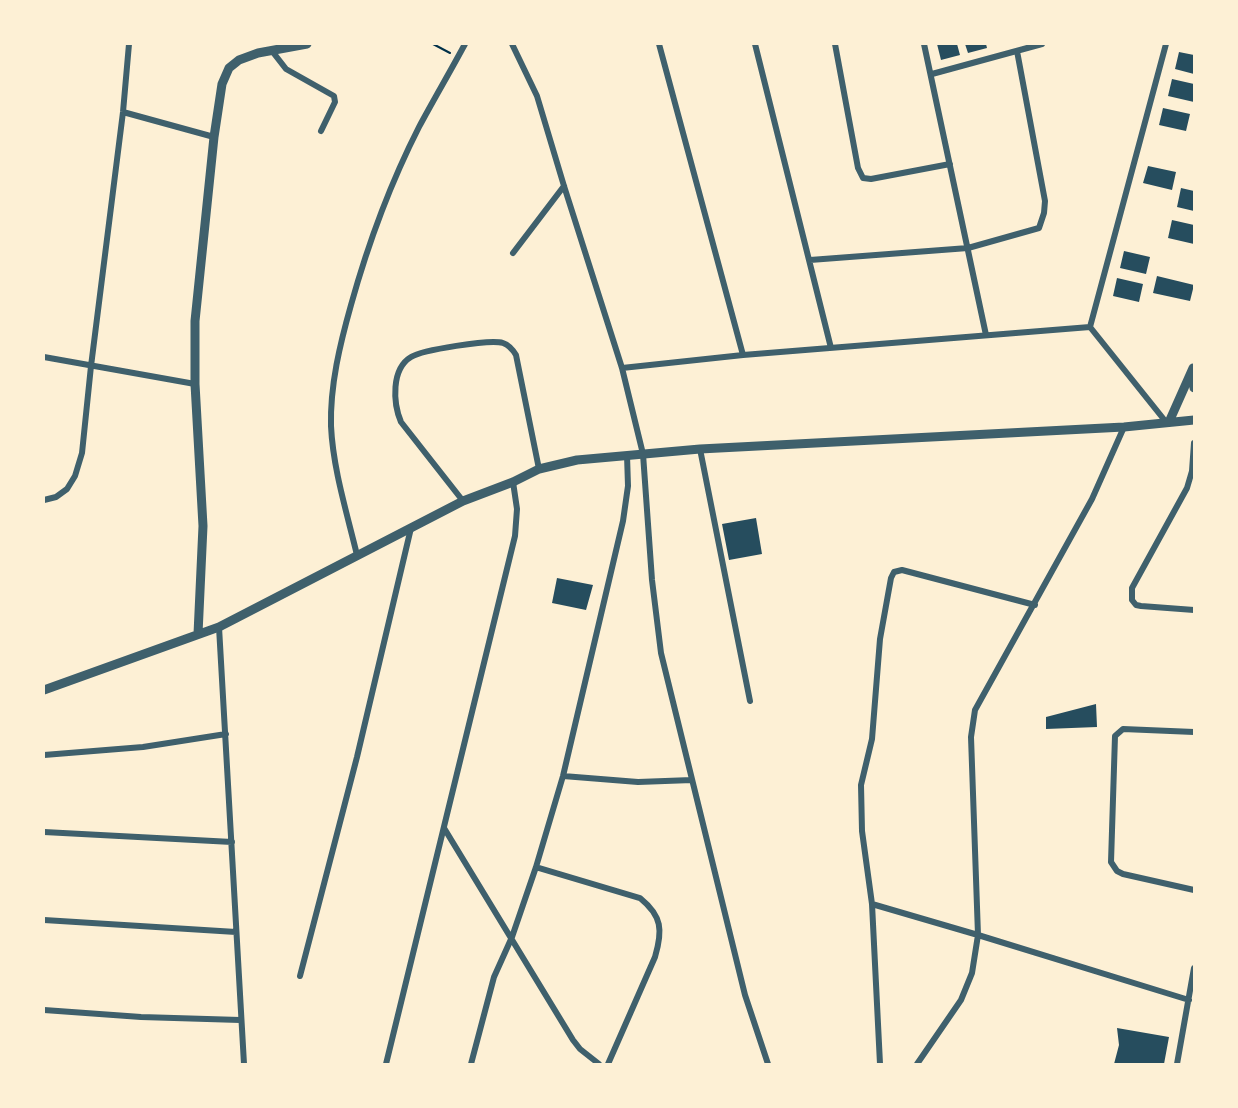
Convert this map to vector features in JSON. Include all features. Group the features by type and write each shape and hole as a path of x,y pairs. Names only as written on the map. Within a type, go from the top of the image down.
{"street":[{"path":"44,500 56,497 67,489 75,476 82,453 123,112 129,44"},
{"path":"198,634 203,526 195,384 195,321 214,137 222,84 229,68 245,57 307,44"},
{"path":"357,555 335,458 331,425 338,354 362,267 395,179 418,129 465,44"},
{"path":"512,44 537,96 622,368 643,454 652,580 661,653 745,995 768,1065"},
{"path":"659,44 743,355"},
{"path":"754,44 831,348"},
{"path":"835,44 858,168 863,178 872,179 950,164"},
{"path":"924,44 986,335"},
{"path":"932,74 1041,44"},
{"path":"1090,327 1166,44"},
{"path":"272,51 286,69 334,96 335,102 321,131"},
{"path":"810,260 968,248 1039,228 1043,220 1045,201 1017,51"},
{"path":"123,112 214,137"},
{"path":"513,253 564,186"},
{"path":"622,368 743,355 1090,327"},
{"path":"1090,327 1168,422"},
{"path":"463,501 401,422 397,413 395,399 397,378 410,357 445,348 489,342 504,343 512,349 516,355 539,469"},
{"path":"44,357 195,384"},
{"path":"1168,422 1194,366"},
{"path":"1194,366 1194,388"},
{"path":"44,690 219,627 463,501 513,482 539,469 577,460 700,448 1124,426 1194,420"},
{"path":"917,1065 962,1000 972,973 978,935 972,719 1092,499 1124,426"},
{"path":"1194,443 1192,471 1187,488 1132,588 1131,595 1136,604 1141,606 1194,610"},
{"path":"700,448 750,702"},
{"path":"471,1065 494,977 512,937 563,776 623,521 628,486 627,455"},
{"path":"386,1065 515,536 517,509 513,482"},
{"path":"300,976 357,757 411,527"},
{"path":"880,1065 872,904 862,831 861,785 872,739 880,639 891,578 894,572 902,570 1035,605"},
{"path":"219,627 244,1065"},
{"path":"1194,732 1123,729 1115,736 1112,862 1114,868 1123,874 1194,890"},
{"path":"44,755 143,747 226,734"},
{"path":"563,776 638,782 692,780"},
{"path":"444,828 573,1040 599,1065"},
{"path":"44,832 232,842"},
{"path":"536,867 640,897 653,908 658,918 660,942 655,957 608,1065"},
{"path":"872,904 1189,1000"},
{"path":"44,920 236,932"},
{"path":"1177,1065 1194,968"},
{"path":"44,1010 141,1017 240,1020"}],"path":[{"path":"433,44 458,57"}],"building":[{"path":"937,44 957,44 960,55 941,60"},
{"path":"965,44 986,44 987,48 968,53"},
{"path":"1179,52 1194,55 1194,74 1175,69"},
{"path":"1172,79 1194,84 1194,102 1168,96"},
{"path":"1163,108 1190,114 1186,131 1159,125"},
{"path":"1148,166 1176,172 1172,190 1143,183"},
{"path":"1181,188 1194,191 1194,211 1177,207"},
{"path":"1172,220 1194,225 1194,244 1168,238"},
{"path":"1124,251 1150,257 1146,274 1120,268"},
{"path":"1157,276 1194,285 1190,301 1153,293"},
{"path":"1117,278 1143,284 1139,302 1113,296"},
{"path":"756,518 762,554 729,560 722,524"},
{"path":"557,578 593,585 586,610 552,603"},
{"path":"1096,704 1097,727 1046,729 1046,717"},
{"path":"1117,1028 1169,1037 1164,1064 1114,1064 1119,1045"}]}
